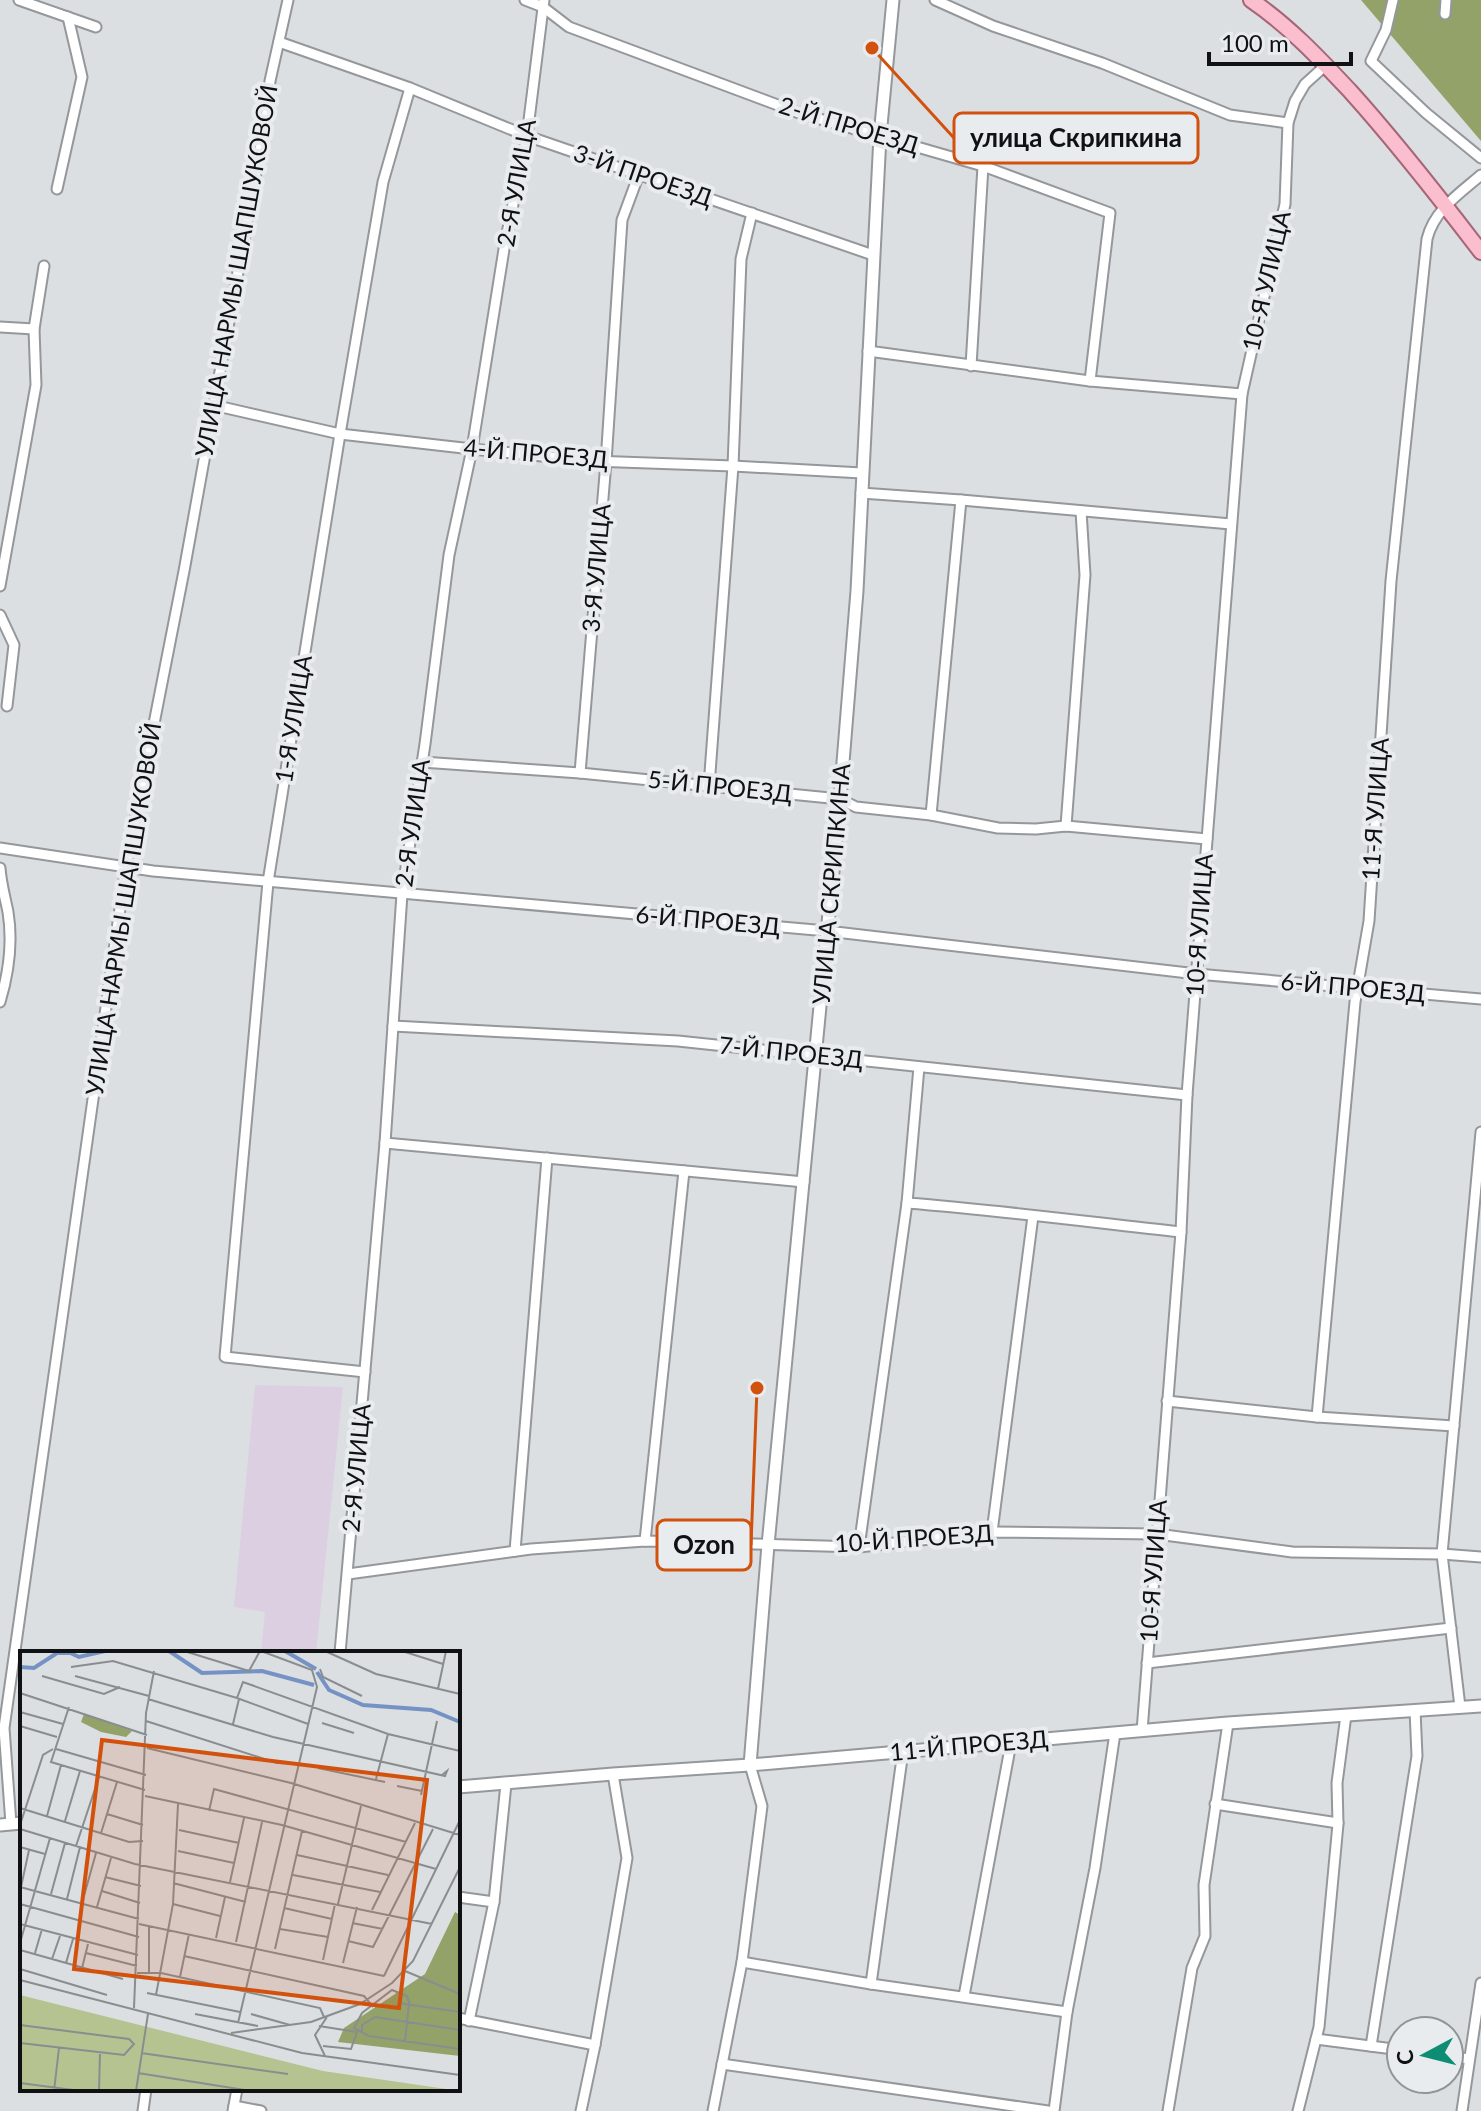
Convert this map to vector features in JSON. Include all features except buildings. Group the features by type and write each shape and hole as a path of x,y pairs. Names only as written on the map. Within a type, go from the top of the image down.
{"main road":[{"path":"1251,0 1285,25 1326,65 1372,116 1481,252"}],"street":[{"path":"19,0 96,27"},
{"name":"УЛИЦА НАРМЫ ШАПШУКОВОЙ","path":"11,1824 4,1728 126,866 184,571 288,0"},
{"name":"2-Й ПРОЕЗД","path":"525,0 544,4 569,27 799,113 983,166 1110,213 1090,381"},
{"name":"УЛИЦА СКРИПКИНА","path":"750,1765 857,591 880,136 893,0"},
{"path":"935,0 993,26 1102,63 1230,115 1288,123 1305,84 1326,65"},
{"path":"1393,0 1386,30 1371,61 1426,113 1481,158"},
{"path":"1445,14 1446,0"},
{"name":"2-Я УЛИЦА","path":"340,1651 385,1143 402,894 449,555 472,449 505,243 527,136 544,4"},
{"path":"57,189 82,77 68,17"},
{"name":"3-Й ПРОЕЗД","path":"279,42 410,88 527,136 873,255"},
{"name":"1-Я УЛИЦА","path":"365,1372 225,1357 268,882 383,182 410,88"},
{"name":"10-Я УЛИЦА","path":"1142,1731 1181,1232 1187,1095 1242,394 1285,204 1288,123"},
{"path":"971,366 983,166"},
{"name":"3-Я УЛИЦА","path":"580,773 622,220 639,174"},
{"path":"1445,206 1481,175"},
{"name":"11-Я УЛИЦА","path":"1317,1417 1358,988 1369,921 1391,581 1425,254 1429,228 1445,206"},
{"path":"709,786 733,466 741,259 752,213"},
{"path":"0,586 36,385 34,329 44,266"},
{"path":"0,327 34,329"},
{"path":"868,351 1090,381 1242,394"},
{"name":"4-Й ПРОЕЗД","path":"213,405 340,434 472,449 606,462 862,473"},
{"path":"861,493 1231,524"},
{"path":"931,815 961,500"},
{"path":"1066,826 1085,575 1081,511"},
{"path":"0,615 14,645 7,706"},
{"name":"5-Й ПРОЕЗД","path":"422,762 580,773 840,799 856,807 931,815 998,828 1066,826 1207,839"},
{"name":"6-Й ПРОЕЗД","path":"0,848 268,882 827,931 1197,974 1481,999"},
{"path":"0,868 11,942 8,974 0,1002"},
{"name":"7-Й ПРОЕЗД","path":"393,1026 678,1041 1187,1095"},
{"path":"859,1547 907,1203 919,1067"},
{"path":"1460,1707 1442,1554 1481,1132"},
{"path":"385,1143 804,1182"},
{"path":"515,1551 547,1158"},
{"path":"645,1541 684,1171"},
{"path":"907,1203 999,1210 1181,1232"},
{"path":"992,1532 1033,1216"},
{"path":"1167,1401 1317,1417 1454,1426"},
{"name":"10-Й ПРОЕЗД","path":"348,1574 515,1551 645,1541 859,1547 992,1532 1157,1534 1292,1552 1481,1557"},
{"path":"1147,1663 1451,1628"},
{"name":"11-Й ПРОЕЗД","path":"460,1787 1228,1723 1481,1706"},
{"path":"1371,2046 1417,1756 1415,1710"},
{"path":"1298,2111 1316,2039 1338,1823 1337,1783 1346,1715"},
{"path":"1168,2111 1192,1968 1205,1936 1204,1885 1228,1723"},
{"path":"722,2064 1051,2111 1095,1868 1115,1733"},
{"path":"964,1996 1011,1743"},
{"path":"871,1984 903,1751"},
{"path":"713,2111 742,1962 762,1806 750,1765"},
{"path":"581,2111 627,1858 613,1774"},
{"path":"506,1784 494,1902 463,2019 595,2045"},
{"path":"1215,1804 1338,1823"},
{"path":"460,1897 494,1902"},
{"path":"742,1962 1067,2012"},
{"path":"1462,2111 1481,1983"},
{"path":"1316,2039 1385,2048"},
{"path":"1465,2058 1469,2059"},
{"path":"143,2111 146,2091"},
{"path":"234,2108 261,2111"}],"shaded area":[{"path":"255,1385 343,1387 316,1651 261,1651 265,1612 234,1607"}],"green space":[{"path":"1361,0 1481,0 1481,141"}],"place":[{"name":"улица Скрипкина","path":"872,48"},
{"name":"Ozon","path":"757,1388"}]}
